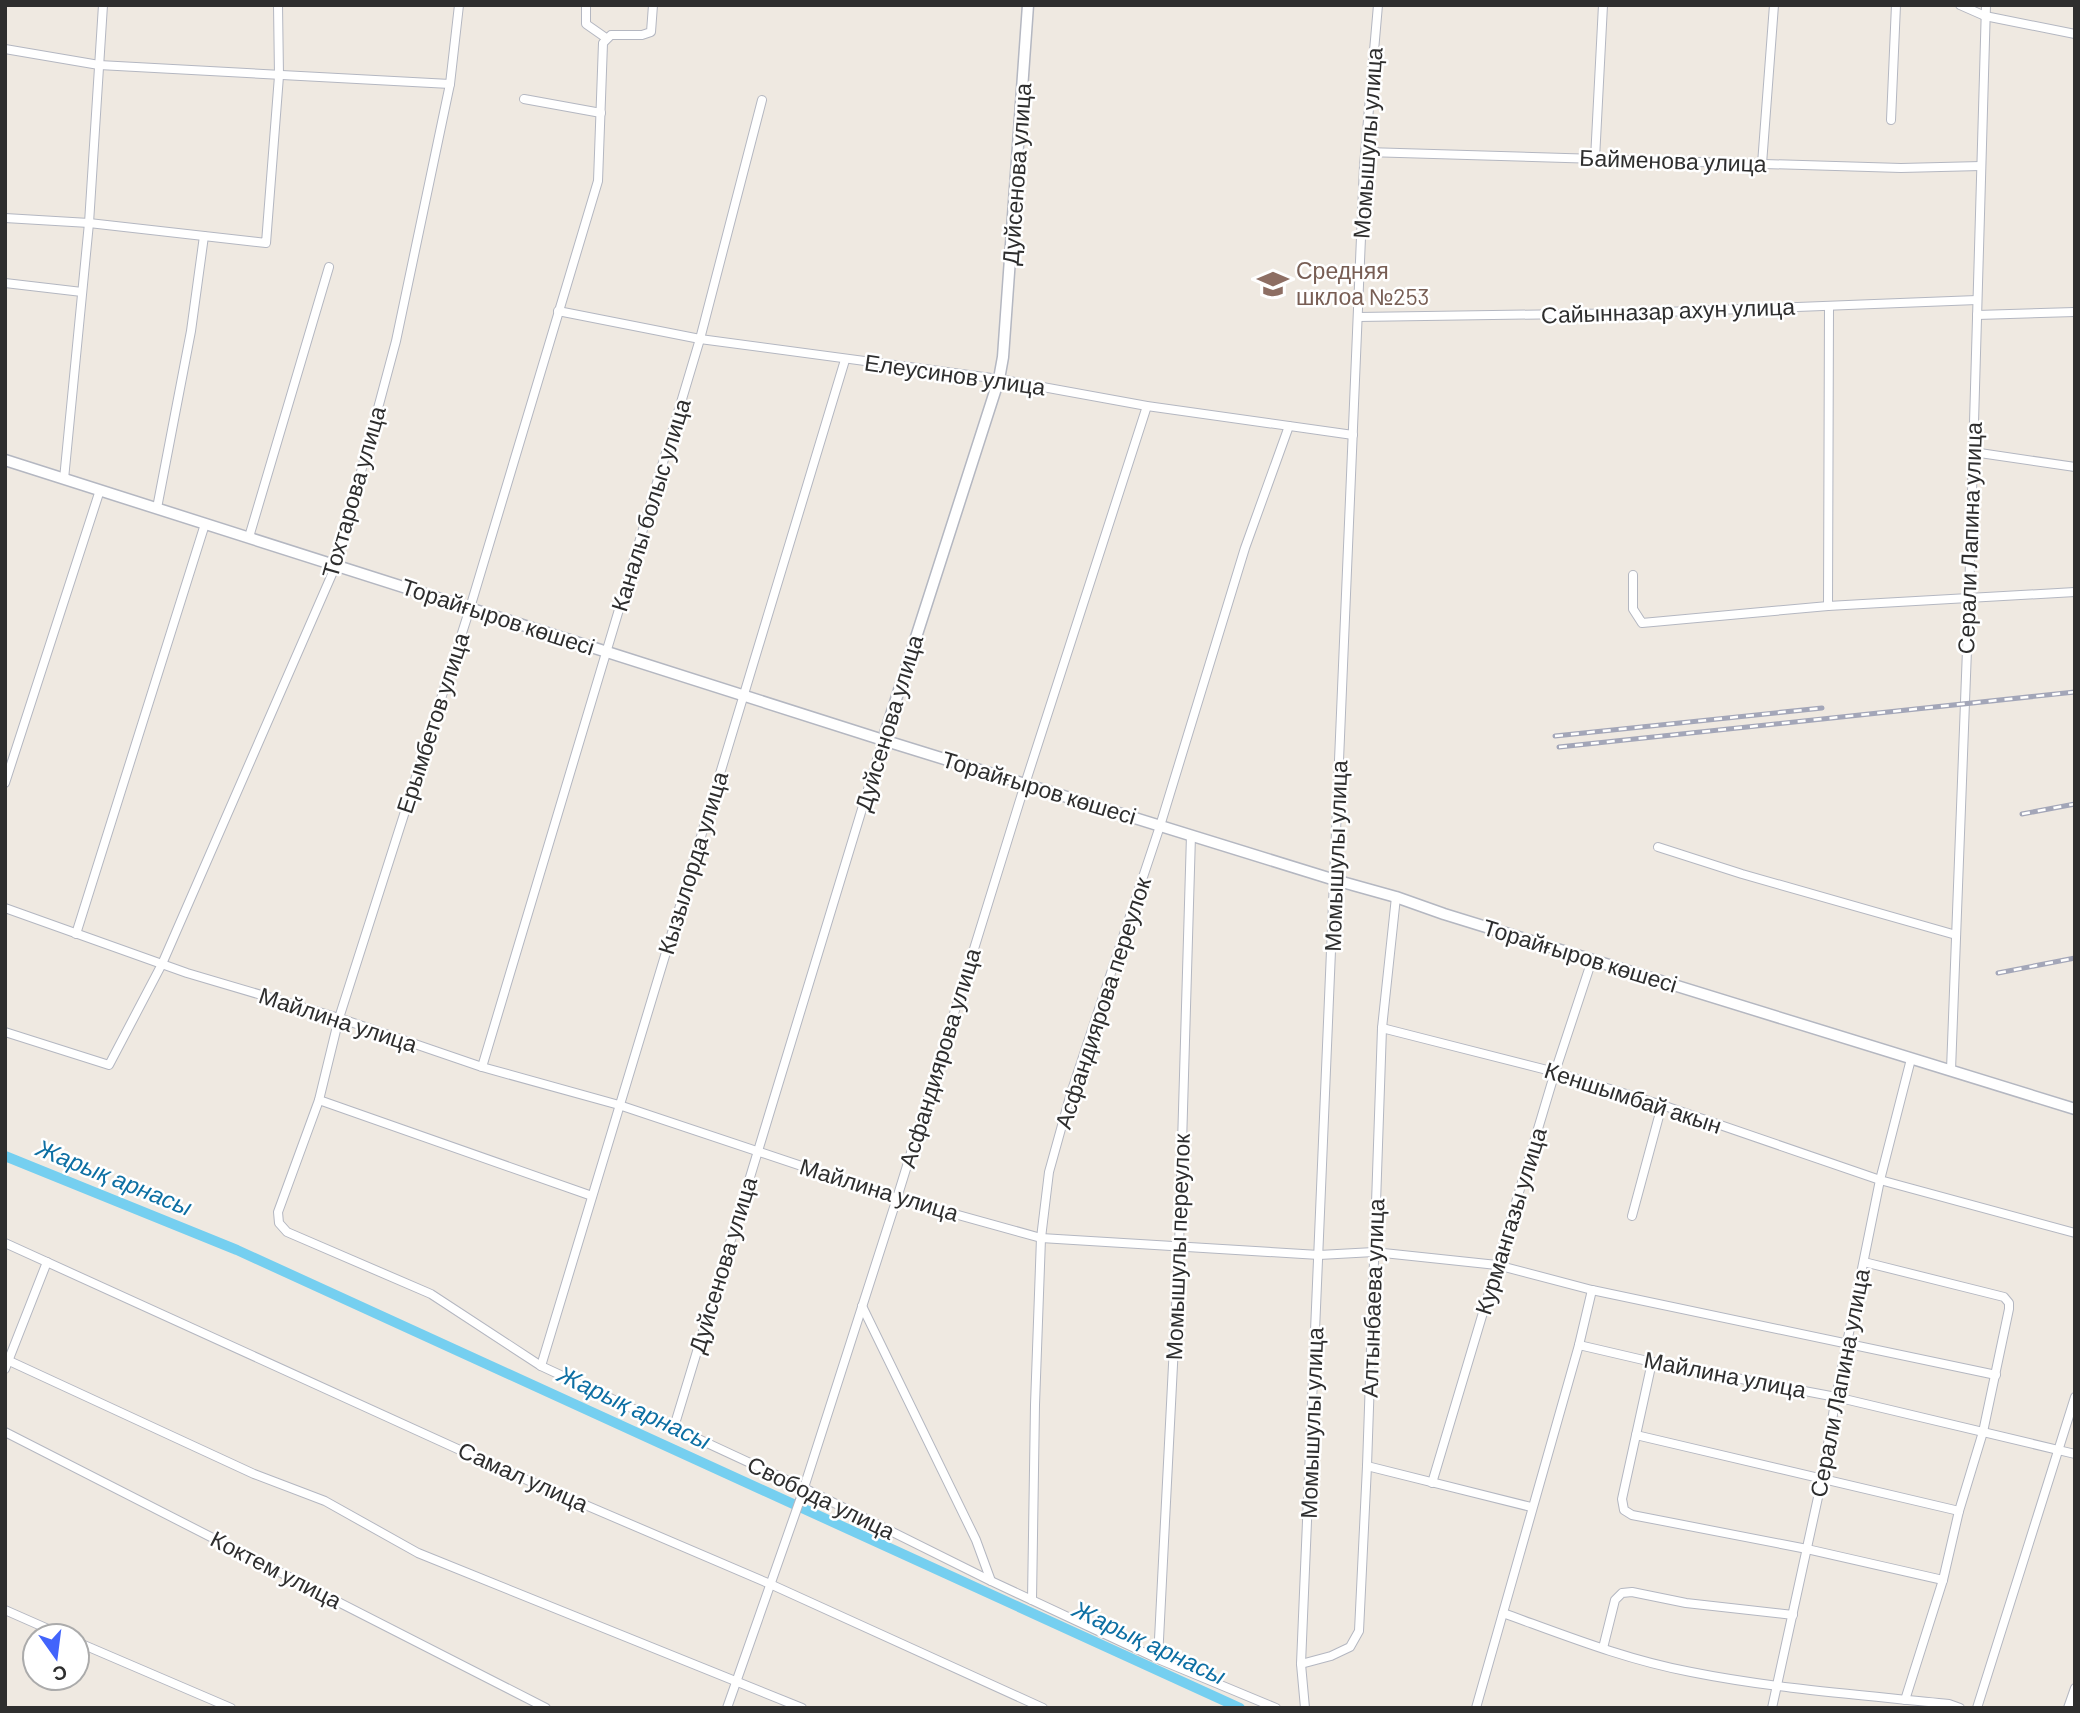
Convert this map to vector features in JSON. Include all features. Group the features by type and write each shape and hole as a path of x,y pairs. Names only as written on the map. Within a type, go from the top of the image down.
{"street":[{"path":"64,479 89,223 103,5"},
{"path":"5,218 89,223 266,243 279,76 278,5"},
{"name":"Тохтарова улица","path":"5,1032 109,1065 162,964 336,565 396,341 450,85 459,5"},
{"path":"586,5 586,24 606,38 611,35 642,35 650,32 653,5"},
{"name":"Дуйсенова улица","path":"674,1427 883,740 999,379 1003,357 1028,5"},
{"name":"Момышулы улица","path":"1305,1708 1301,1664 1358,317 1366,152 1378,5"},
{"path":"1595,159 1603,5"},
{"path":"1762,164 1774,5"},
{"path":"1891,120 1896,5"},
{"path":"1960,5 1986,16 2075,34"},
{"name":"Серали Лапина улица","path":"1951,1070 1969,597 1986,5"},
{"name":"Ерымбетов улица","path":"279,1223 278,1212 319,1100 340,1018 470,608 598,181 603,43 606,38"},
{"path":"5,50 99,65 450,85"},
{"path":"524,99 601,113"},
{"name":"Каналы болыс улица","path":"482,1067 700,339 762,100"},
{"name":"Байменова улица","path":"1366,152 1901,168 1981,166"},
{"path":"157,508 191,331 204,236"},
{"path":"248,537 330,267"},
{"path":"5,283 82,292"},
{"name":"Сайынназар ахун улица","path":"1358,317 1638,313 1977,300"},
{"path":"1828,606 1829,306"},
{"name":"Елеусинов улица","path":"558,312 700,339 999,379 1147,406 1353,435"},
{"path":"1977,315 2075,312"},
{"name":"Кызылорда улица","path":"541,1366 845,360"},
{"name":"Асфандиярова улица","path":"727,1708 804,1488 1147,406"},
{"name":"Асфандиярова переулок","path":"1032,1600 1041,1238 1049,1172 1071,1093 1160,826 1245,548 1289,426"},
{"path":"1973,452 2075,467"},
{"name":"Торайғыров көшесі","path":"5,460 883,740 2075,1109"},
{"path":"5,783 100,490"},
{"path":"76,934 205,524"},
{"path":"1633,575 1633,609 1642,624 1828,606 2075,592"},
{"name":"Момышулы переулок","path":"1158,1659 1179,1247 1191,835"},
{"path":"1658,848 1956,935"},
{"name":"Алтынбаева улица","path":"1301,1664 1331,1656 1350,1647 1359,1631 1382,1028 1396,897"},
{"name":"Майлина улица","path":"5,908 187,973 340,1018 482,1067 619,1105 897,1198 1041,1238 1319,1255 1374,1252 1497,1265 1592,1290 1996,1375"},
{"name":"Курмангазы улица","path":"1432,1483 1555,1072 1592,960"},
{"name":"Кеншымбай акын","path":"1382,1028 1555,1072 1662,1105 1880,1180 2075,1233"},
{"name":"Серали Лапина улица","path":"1772,1708 1822,1479 1880,1180 1911,1059"},
{"path":"319,1100 592,1196"},
{"path":"1632,1216 1662,1105"},
{"name":"Свобода улица","path":"279,1223 287,1232 431,1294 541,1366 804,1488 991,1581 1158,1659 1276,1708"},
{"name":"Самал улица","path":"5,1243 506,1471 770,1584 1043,1708"},
{"path":"47,1262 6,1363 254,1474 325,1502 418,1553 802,1708"},
{"path":"1864,1262 2004,1297 2009,1303 1983,1432 1959,1511 1943,1580 1905,1700"},
{"path":"1476,1708 1579,1345 1592,1290"},
{"path":"862,1306 976,1539 991,1581"},
{"name":"Майлина улица","path":"1579,1345 1651,1362 1836,1397 2075,1454"},
{"path":"1651,1362 1622,1499 1624,1510 1632,1515 1807,1549 1943,1580"},
{"path":"1977,1708 2075,1397"},
{"name":"Коктем улица","path":"5,1432 546,1708"},
{"path":"1636,1435 1959,1511"},
{"path":"1367,1466 1531,1507"},
{"path":"1603,1648 1615,1600 1622,1593 1632,1592 1686,1603 1793,1615"},
{"path":"5,1610 32,1622"},
{"path":"1503,1613 1603,1648 1689,1672 1776,1686 1961,1708"},
{"path":"91,1648 231,1708"},
{"path":"2068,1708 2075,1688"}],"waterway":[{"name":"Жарық арнасы","path":"5,1156 237,1250 1240,1708"}],"railway":[{"path":"1559,747 2075,692"},
{"path":"1555,736 1822,708"},
{"path":"2022,814 2075,804"},
{"path":"1998,973 2075,958"}],"place":[{"name":"Средняя шклоа №253","path":"1273,284"}]}
